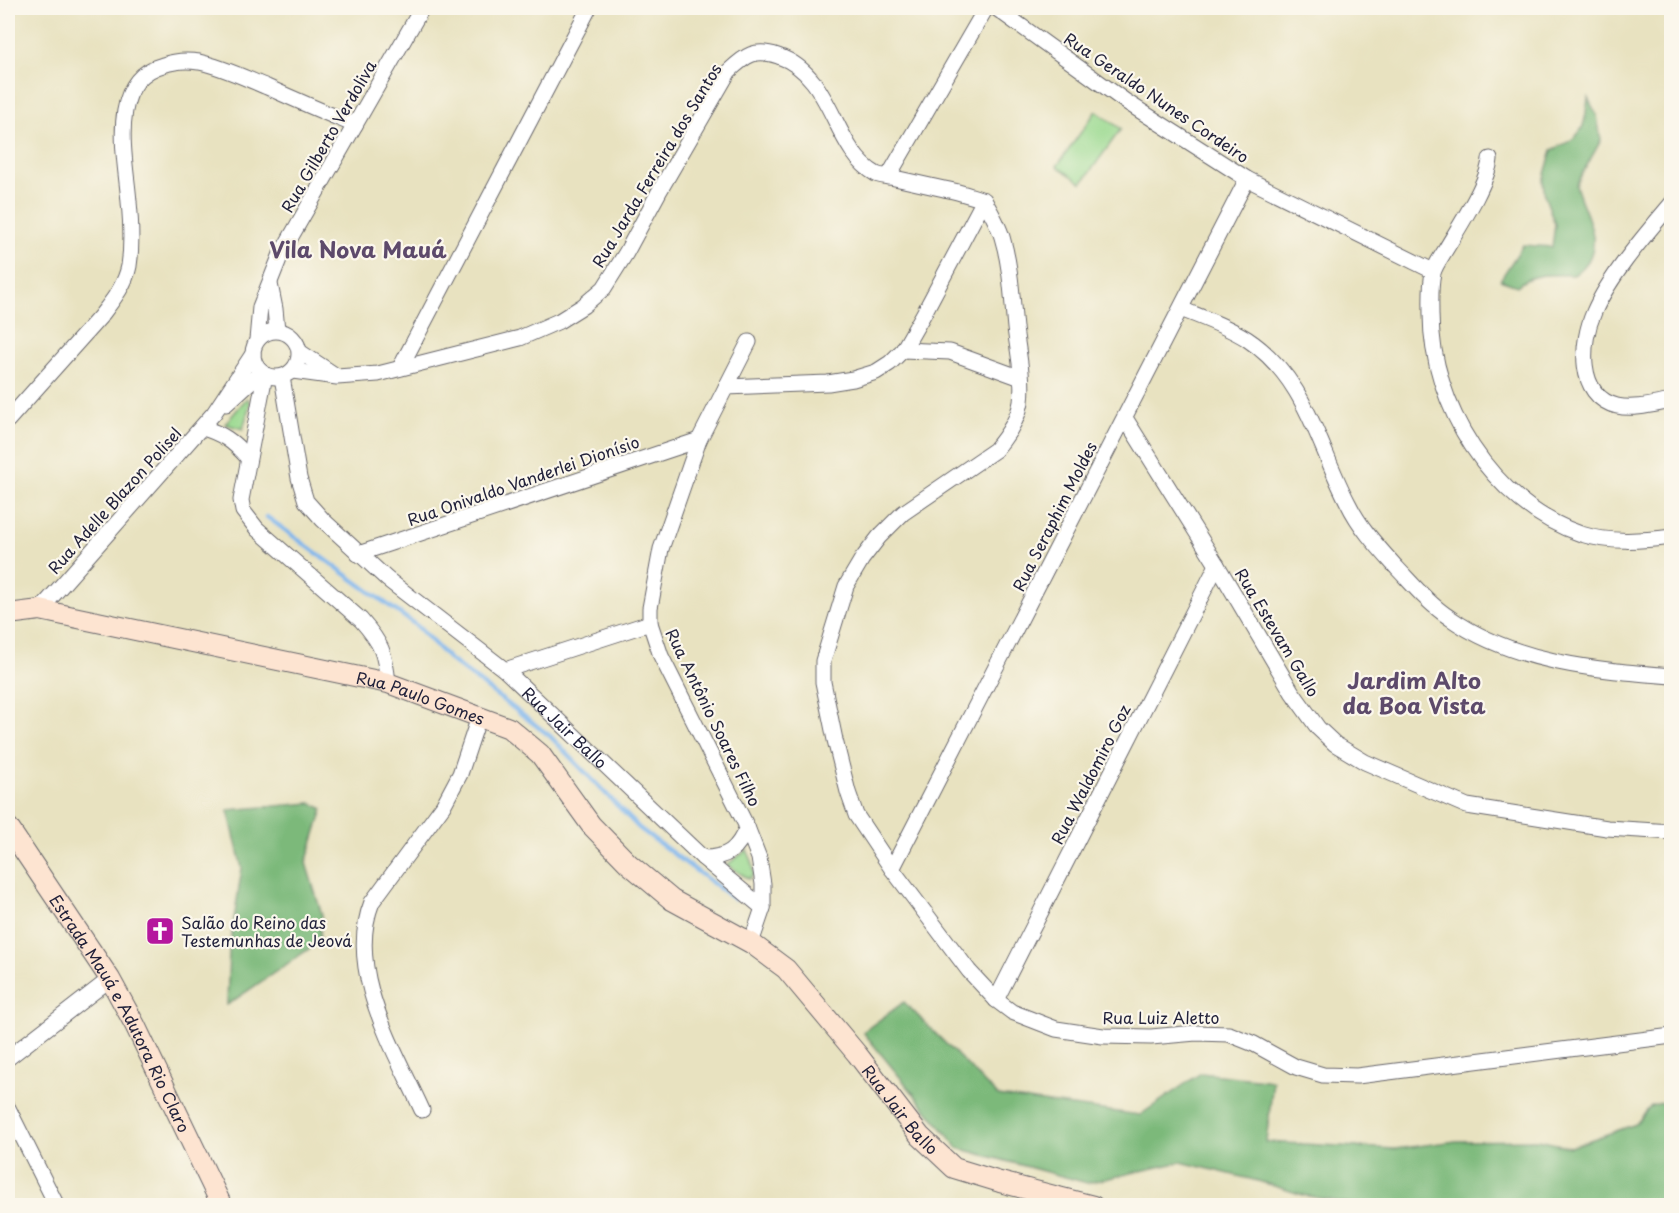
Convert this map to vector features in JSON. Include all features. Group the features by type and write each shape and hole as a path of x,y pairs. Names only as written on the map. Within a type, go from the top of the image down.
{"main road":[{"name":"Rua Paulo Gomes","path":"8,614 40,610 388,683 509,728 540,754 591,825 628,864 672,900 751,943"},
{"name":"Estrada Mauá e Adutora Rio Claro","path":"8,827 110,980 135,1026 222,1206"},
{"name":"Rua Jair Ballo","path":"751,943 786,969 857,1054 920,1136 954,1168 1093,1206"}],"street":[{"name":"Rua Gilberto Verdoliva","path":"255,347 260,306 281,254 422,8"},
{"path":"400,368 589,8"},
{"path":"888,177 986,8"},
{"name":"Rua Geraldo Nunes Cordeiro","path":"996,8 1125,101 1247,179 1433,271"},
{"name":"Rua Jarda Ferreira dos Santos","path":"288,374 337,377 378,374 520,338 559,321 583,306 604,288 626,253 729,71 752,53 766,52 783,58 800,68 817,86 854,153 878,176 945,189 984,200"},
{"path":"8,420 100,317 124,281 129,265 129,204 123,140 125,108 131,92 142,76 155,67 173,62 196,62 221,68 355,125"},
{"path":"1490,159 1476,195 1433,271 1431,320 1434,357 1443,391 1459,425 1484,464 1515,496 1553,521 1581,533 1609,540 1648,540 1671,537"},
{"name":"Rua Seraphim Moldes","path":"892,868 1247,179"},
{"path":"726,387 853,380 876,372 890,363 903,350 984,200"},
{"path":"892,868 856,815 848,792 825,700 823,661 846,586 862,559 879,537 903,513 995,450 1007,436 1020,403 1021,378 1008,262 1002,236 984,200"},
{"path":"1671,203 1619,270 1594,311 1586,338 1585,357 1586,375 1592,387 1600,397 1616,406 1638,407 1671,401"},
{"path":"270,284 277,330"},
{"path":"1181,309 1246,339 1268,356 1288,377 1305,407 1348,505 1371,539 1421,594 1448,617 1480,636 1538,657 1594,668 1671,676"},
{"path":"277,330 290,335 298,345 300,352 298,362 288,374 276,378 263,373 254,361 255,347 269,332 277,330"},
{"name":"Rua Antônio Soares Filho","path":"749,342 699,440 661,549 650,608 650,623 661,656 747,827 759,858 764,908 751,943"},
{"name":"Rua Adelle Blazon Polisel","path":"40,610 202,428 214,413 255,347"},
{"path":"903,350 950,352 1021,378"},
{"path":"300,352 337,377"},
{"path":"263,373 241,500 243,511 257,529 361,620 376,637 386,657 388,683"},
{"name":"Rua Adelle Blazon Polisel","path":"214,413 263,373"},
{"name":"Rua Jair Ballo","path":"288,374 299,478 306,501 358,554 387,579 505,670 703,858 764,908"},
{"name":"Rua Estevam Gallo","path":"1125,418 1292,692 1318,728 1335,744 1365,762 1467,807 1607,828 1671,832"},
{"path":"202,428 224,436 236,444 248,458"},
{"name":"Rua Onivaldo Vanderlei Dionísio","path":"358,554 699,440"},
{"name":"Rua Waldomiro Goz","path":"996,1000 1216,565"},
{"path":"505,670 650,623"},
{"path":"422,1110 382,1023 365,967 363,939 366,918 372,902 443,806 460,774 478,717"},
{"path":"703,858 716,858 732,850 740,844 747,827"},
{"name":"Rua Luiz Aletto","path":"892,868 969,971 996,1000 1012,1012 1033,1022 1068,1031 1103,1036 1151,1037 1196,1033 1229,1034 1254,1044 1296,1067 1323,1075 1357,1076 1671,1036"},
{"path":"8,1058 110,980"},
{"path":"8,1108 57,1206"}],"green space":[{"path":"1588,98 1597,116 1601,140 1576,185 1592,233 1592,252 1588,261 1574,275 1537,276 1517,286 1500,280 1523,245 1552,247 1555,224 1545,197 1543,181 1552,150 1570,141 1580,131"},
{"path":"1096,111 1121,129 1082,183 1057,166"},
{"path":"247,398 250,403 243,429 225,424"},
{"path":"311,803 323,809 306,863 322,915 319,942 227,1005 229,952 242,868 228,810"},
{"path":"747,850 754,874 749,879 727,865"},
{"path":"904,1002 998,1096 1140,1115 1201,1073 1273,1081 1266,1142 1395,1149 1456,1141 1538,1140 1570,1147 1636,1124 1651,1106 1671,1100 1671,1204 1357,1205 1303,1195 1181,1162 1087,1183 958,1148 863,1032"}],"waterway":[{"path":"267,517 417,626 449,659 550,736 639,828 734,899"}],"place":[{"name":"Salão do Reino das Testemunhas de Jeová","path":"160,931"}],"district":[{"name":"Vila Nova Mauá","path":"358,248"},
{"name":"Jardim Alto da Boa Vista","path":"1414,692"}]}
